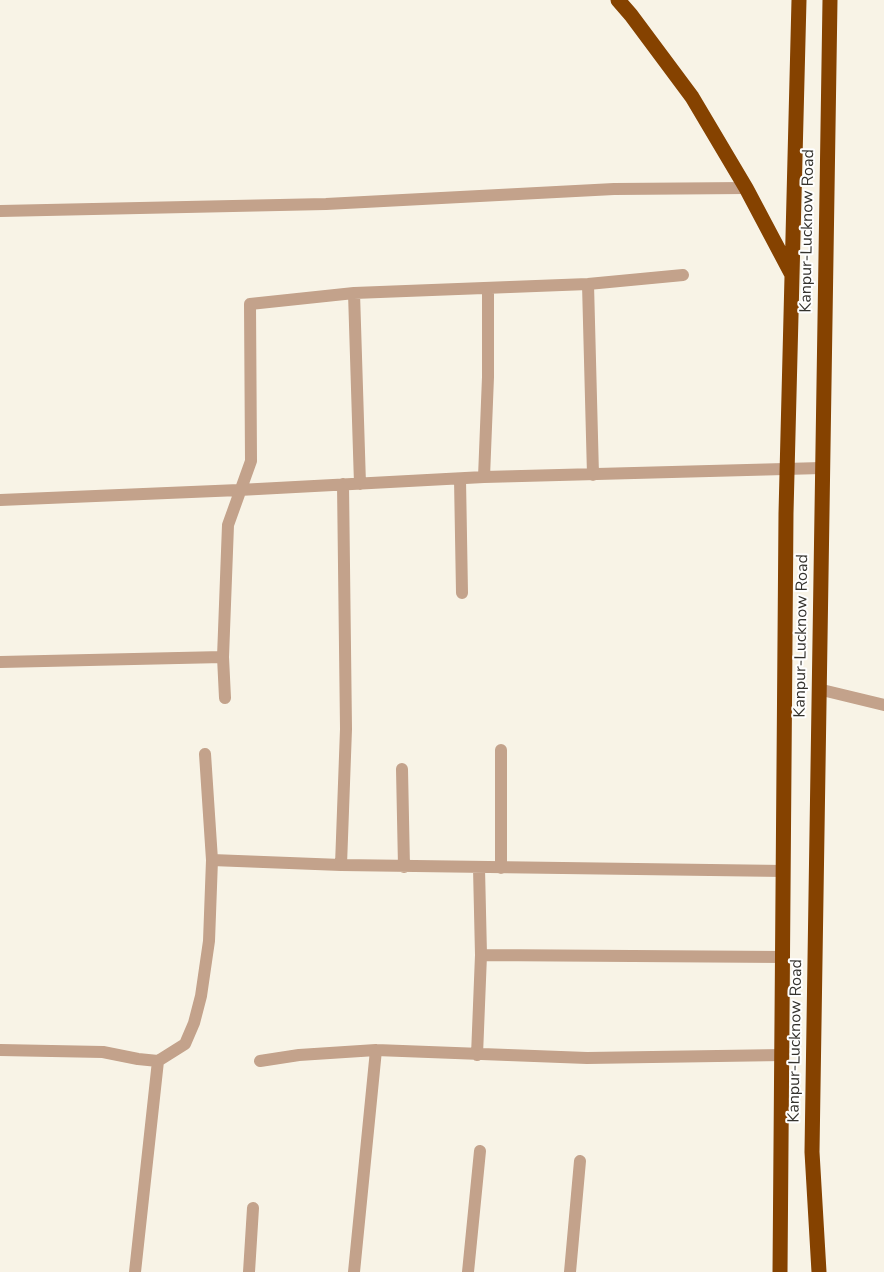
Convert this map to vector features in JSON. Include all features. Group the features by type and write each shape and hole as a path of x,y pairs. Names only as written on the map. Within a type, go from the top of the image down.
{"highway":[{"path":"618,0 631,14 692,97 746,188 792,274"},
{"name":"Kanpur-Lucknow Road","path":"780,1272 788,469 798,0"},
{"name":"Kanpur-Lucknow Road","path":"819,1272 812,1152 830,0"}],"street":[{"path":"0,211 326,204 614,189 746,188"},
{"path":"225,698 223,657 228,525 251,461 250,304 354,293 588,284 683,275"},
{"path":"588,284 593,475"},
{"path":"484,478 488,378 488,288"},
{"path":"354,293 360,484"},
{"path":"0,500 484,478 822,468"},
{"path":"460,479 462,593"},
{"path":"341,866 346,729 343,484"},
{"path":"0,662 223,657"},
{"path":"818,689 884,705"},
{"path":"501,750 501,868"},
{"path":"0,1050 103,1052 138,1060 158,1061 185,1044 194,1023 201,996 209,941 212,860 205,754"},
{"path":"402,769 404,866"},
{"path":"212,860 341,866 784,871"},
{"path":"477,1055 481,955 479,868"},
{"path":"481,955 784,957"},
{"path":"354,1272 376,1050"},
{"path":"260,1061 299,1055 376,1050 587,1058 783,1055"},
{"path":"135,1272 158,1061"},
{"path":"468,1272 480,1151"},
{"path":"570,1272 580,1161"},
{"path":"249,1272 253,1208"}]}
